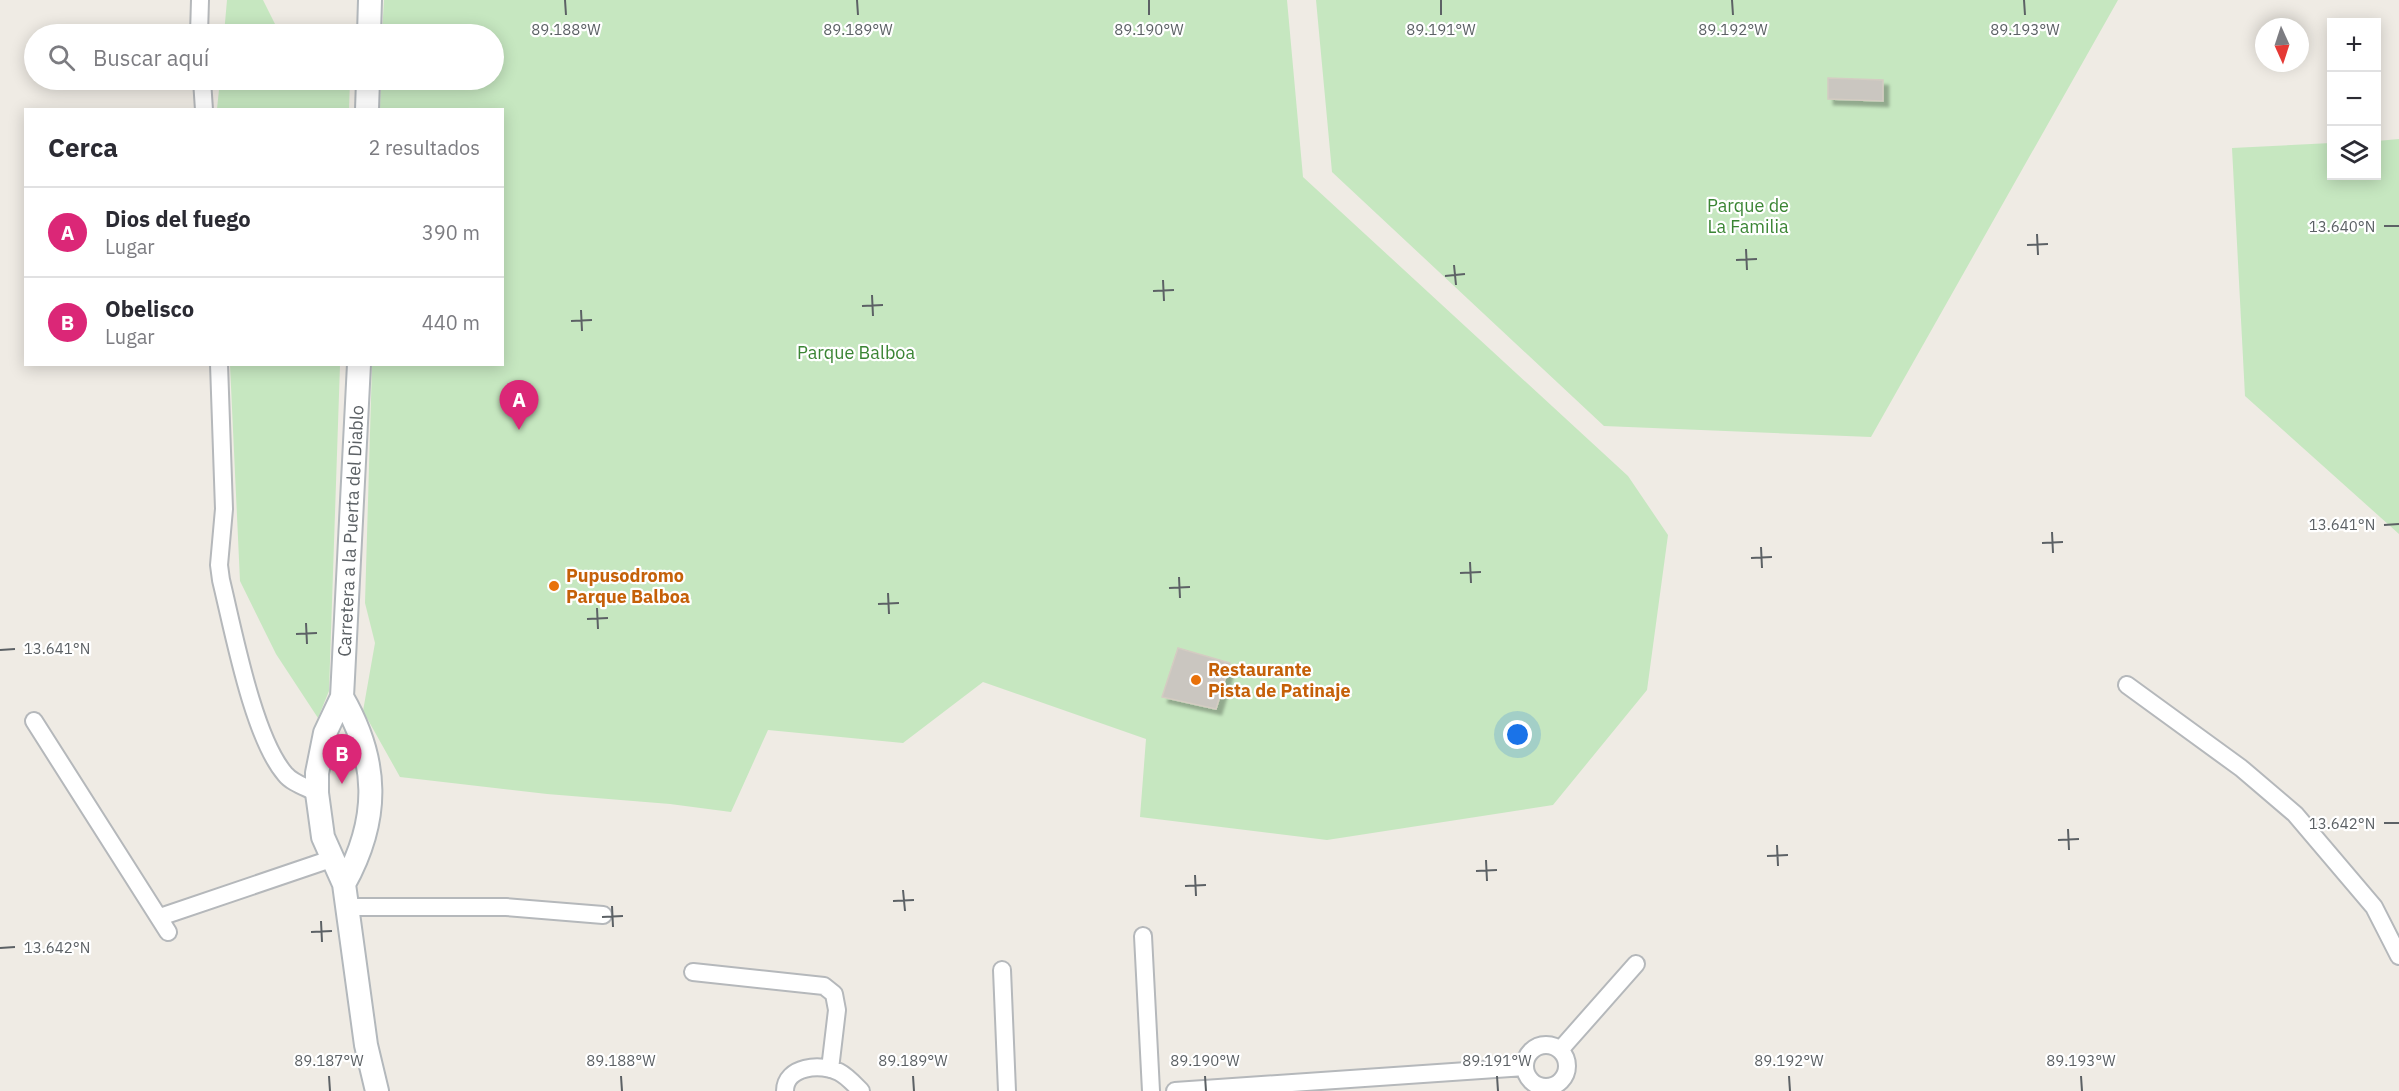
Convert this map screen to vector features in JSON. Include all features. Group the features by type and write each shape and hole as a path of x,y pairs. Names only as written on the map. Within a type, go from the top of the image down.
{"main road":[{"path":"369,24 370,0"},
{"path":"367,108 368,90"},
{"name":"Carretera a la Puerta del Diablo","path":"359,366 342,697 325,733 317,793 321,826 331,859 344,884 366,1045 378,1091"},
{"path":"342,697 353,716 365,747 371,779 371,801 363,844 344,884"}],"street":[{"path":"199,24 200,0"},
{"path":"202,90 204,108"},
{"path":"219,366 224,509 219,565 221,580 254,707 271,750 286,776 317,793"},
{"path":"2127,686 2241,768 2295,814 2374,907 2399,956"},
{"path":"34,721 168,932"},
{"path":"159,917 331,859"},
{"path":"346,908 506,908 603,915"},
{"path":"1143,936 1151,1091"},
{"path":"1560,1050 1636,964"},
{"path":"1002,970 1007,1091"},
{"path":"693,972 824,986 834,994 837,1010 830,1069"},
{"path":"1542,1045 1560,1050 1566,1058 1567,1068 1564,1077 1548,1089 1532,1081 1525,1066 1527,1057 1533,1049 1542,1045"},
{"path":"1175,1091 1525,1066"},
{"path":"785,1091 785,1084 793,1073 802,1069 830,1069 840,1072 861,1091"}],"green space":[{"path":"227,0 263,0 275,24 225,24"},
{"name":"Parque Balboa","path":"384,0 1287,0 1303,177 1628,476 1668,535 1647,690 1553,805 1327,840 1140,817 1146,739 983,682 903,743 768,730 731,812 400,777 363,711 375,643 365,603 372,366 504,366 504,108 380,108 381,90 504,90 504,24 383,24"},
{"name":"Parque de La Familia","path":"1316,0 2118,0 1871,437 1604,426 1332,172"},
{"path":"219,90 350,90 349,108 217,108"},
{"path":"2399,139 2399,534 2245,396 2232,148 2327,143 2327,180 2381,180 2381,141"},
{"path":"230,366 340,366 329,691 318,718 276,654 240,581"}],"building":[{"path":"1828,78 1883,80 1883,101 1828,99"},
{"name":"Restaurante Pista de Patinaje","path":"1178,648 1230,663 1216,709 1162,697"}],"place":[{"name":"Dios del fuego","path":"519,430"},
{"name":"Pupusodromo Parque Balboa","path":"554,586"},
{"name":"Restaurante Pista de Patinaje","path":"1196,680"},
{"name":"Obelisco","path":"342,784"}]}
